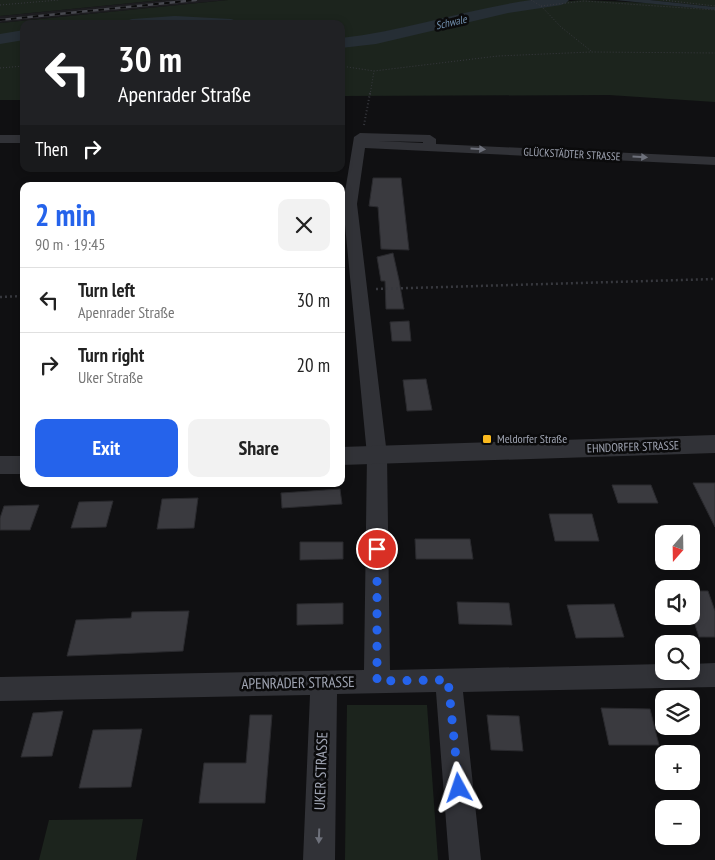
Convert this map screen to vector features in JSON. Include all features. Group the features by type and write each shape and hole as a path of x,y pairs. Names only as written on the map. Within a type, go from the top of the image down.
{"street":[{"path":"0,139 20,138"},
{"name":"GLÜCKSTÄDTER STRASSE","path":"358,139 429,146 715,160"},
{"path":"358,139 350,204 377,455 377,681"},
{"name":"EHNDORFER STRASSE","path":"345,456 715,444"},
{"path":"0,465 20,465"},
{"name":"APENRADER STRASSE","path":"0,689 715,674"},
{"path":"448,680 465,860"},
{"name":"UKER STRASSE","path":"318,860 324,682"}],"path":[{"path":"0,5 59,0"},
{"path":"531,0 540,5 561,27 591,52"},
{"path":"663,0 715,6"},
{"path":"540,5 584,1 715,10"},
{"path":"345,67 374,71 498,56 591,52 715,53"},
{"path":"0,68 20,66"},
{"path":"358,139 374,71"},
{"path":"359,289 715,279"},
{"path":"0,297 20,296"}],"shaded area":[{"path":"0,0 162,0 0,16"},
{"path":"162,0 228,0 0,23 0,16"},
{"path":"228,0 540,0 347,40 345,40 345,20 30,20"},
{"path":"583,0 649,3 715,10 715,102 609,95 345,96 345,43 376,39 533,4"},
{"path":"615,0 650,0 715,7 715,10"},
{"path":"650,0 715,0 715,7"},
{"path":"20,21 20,100 0,100 0,23"},
{"path":"347,705 427,705 438,860 345,860"},
{"path":"143,819 136,860 39,860 49,820"}],"building":[{"path":"373,178 401,178 409,250 381,249 378,207 369,206"},
{"path":"393,253 404,309 386,309 385,281 381,281 377,257"},
{"path":"409,321 411,341 392,341 390,322"},
{"path":"426,379 432,410 407,411 403,380"},
{"path":"693,483 715,483 715,527"},
{"path":"612,485 651,485 658,503 618,503"},
{"path":"340,489 342,504 282,508 281,493"},
{"path":"198,498 194,528 157,529 162,499"},
{"path":"113,501 106,527 71,528 79,502"},
{"path":"39,505 30,530 0,530 0,518 4,506"},
{"path":"549,514 592,514 599,541 555,541"},
{"path":"415,539 470,539 473,559 416,559"},
{"path":"300,542 343,542 343,559 300,560"},
{"path":"700,591 708,591 715,611 715,637 700,637 695,625 700,625"},
{"path":"457,602 509,603 512,625 459,624"},
{"path":"343,603 343,624 297,625 297,604"},
{"path":"614,604 624,637 576,638 567,605"},
{"path":"189,611 183,651 67,656 76,620 131,618 132,612"},
{"path":"601,708 650,709 659,745 609,745"},
{"path":"63,711 52,756 21,757 33,713"},
{"path":"250,715 272,715 265,803 199,803 204,763 246,763"},
{"path":"487,715 519,716 523,751 491,750"},
{"path":"142,729 131,787 79,788 93,730"}],"waterway":[{"name":"Schwale","path":"345,43 376,39 508,8 561,0"},
{"name":"Schwale","path":"0,39 20,36"}],"railway":[{"path":"0,20 196,0"}],"place":[{"name":"Meldorfer Straße","path":"487,439"}],"route":[{"path":"377,549 377,681 448,680 459,788"}]}
